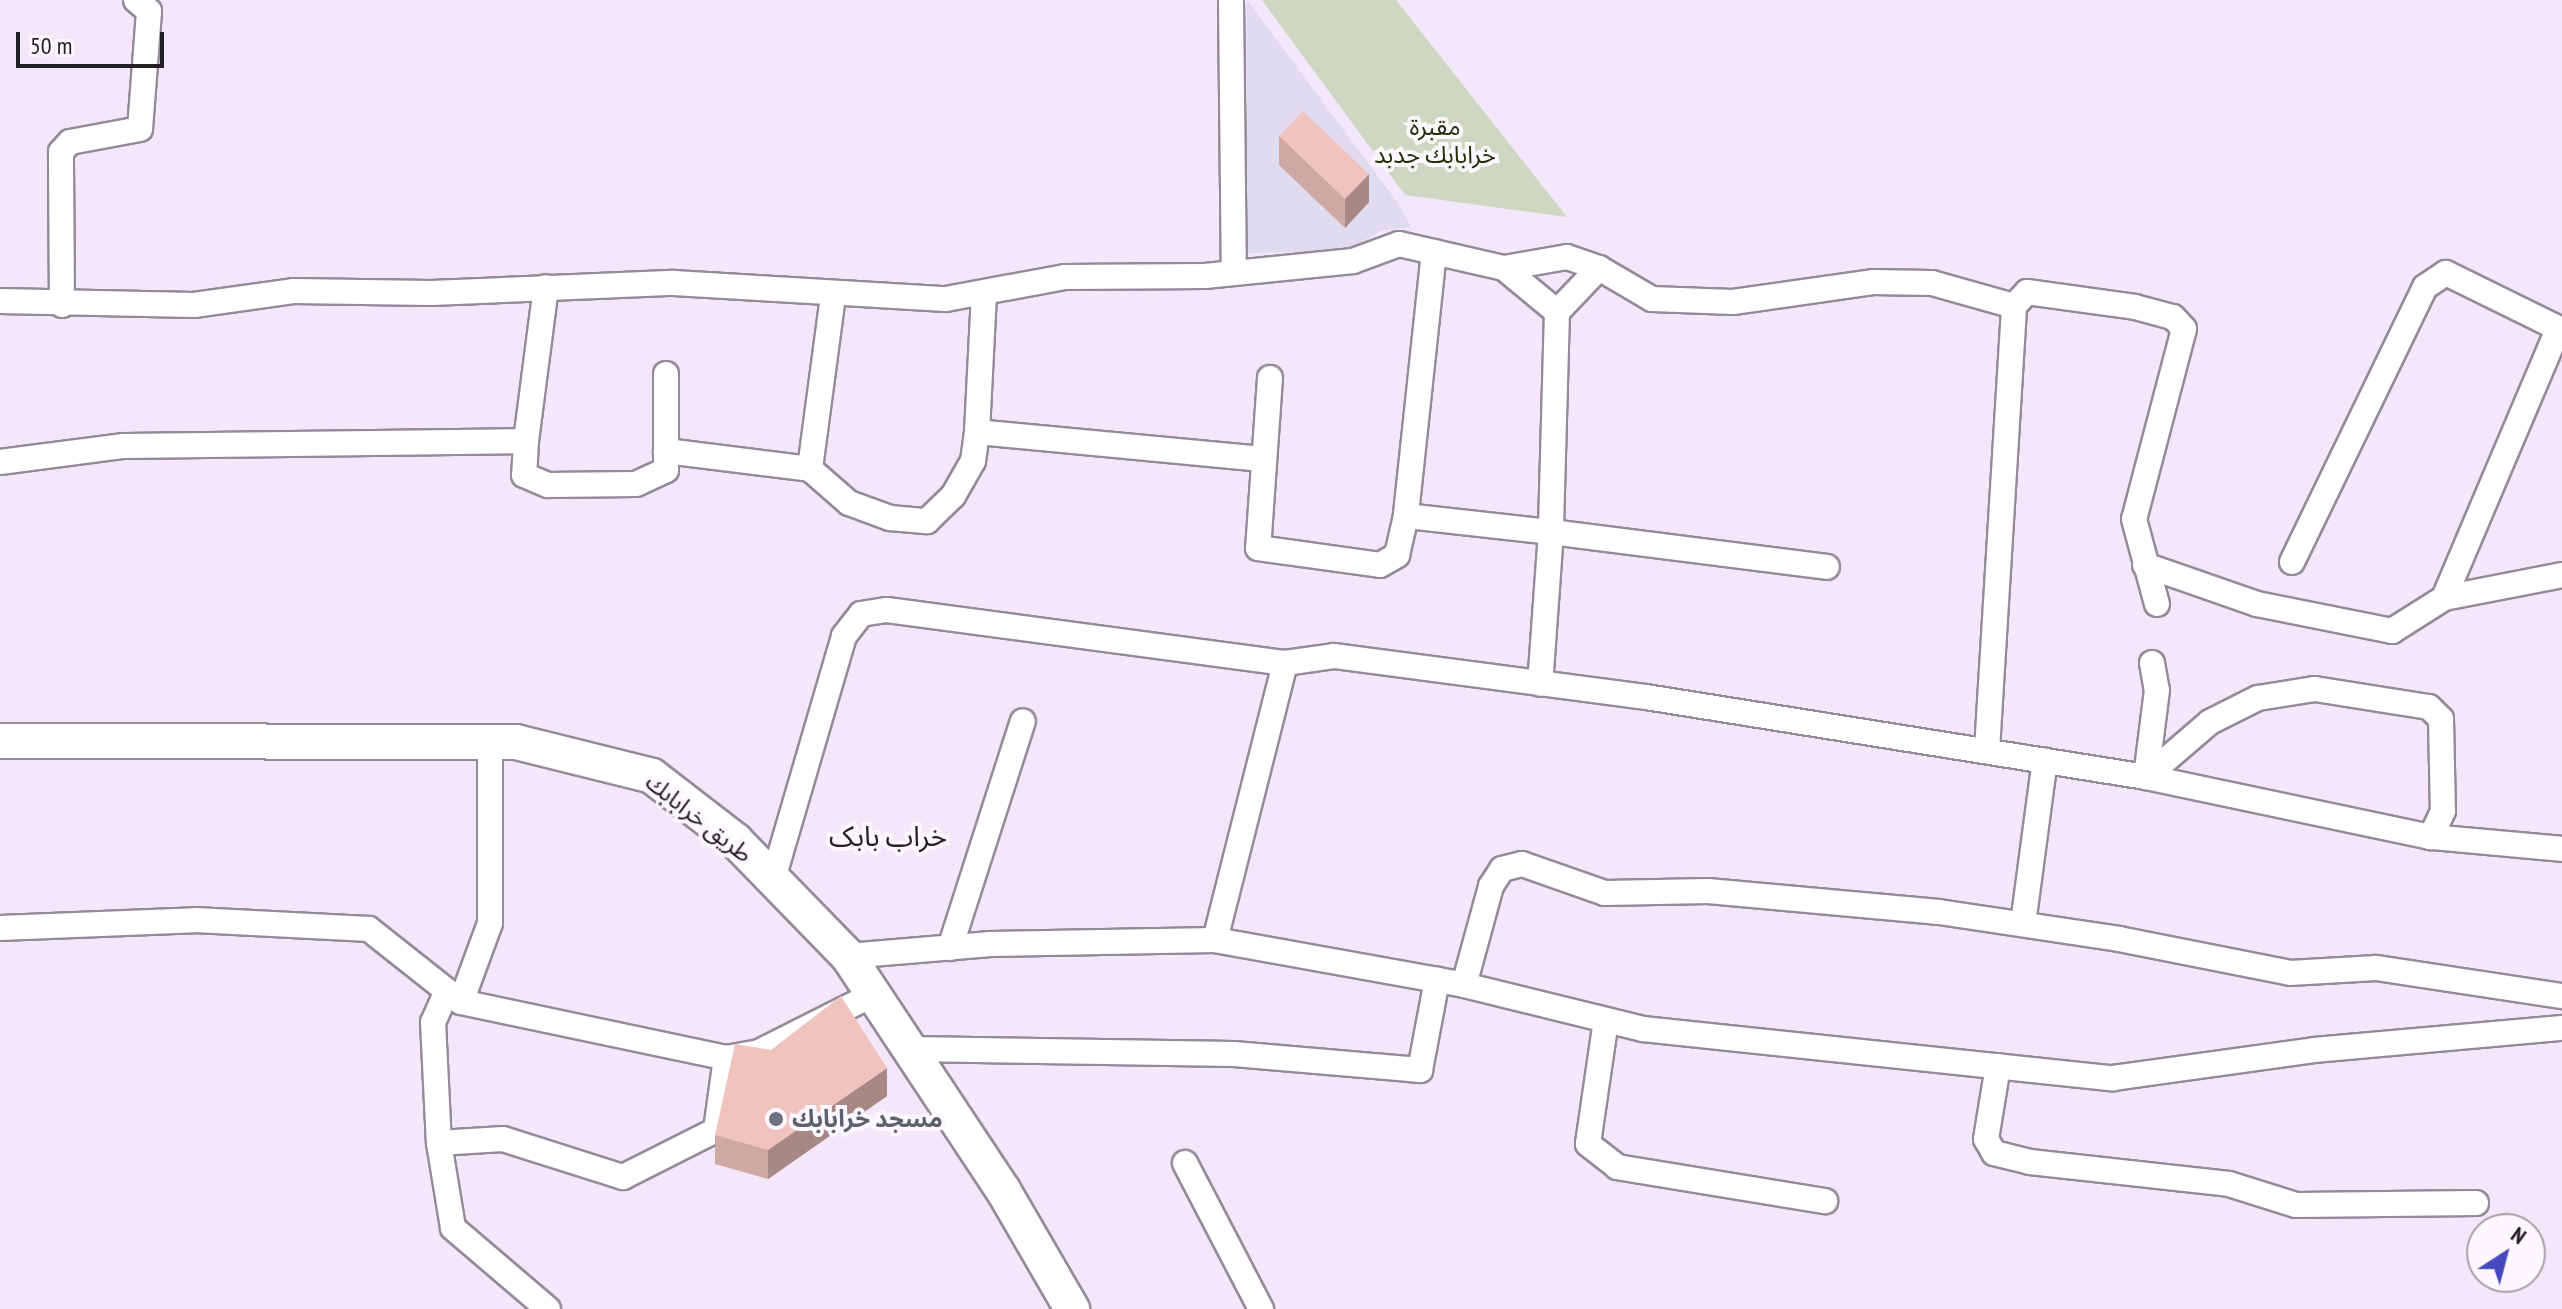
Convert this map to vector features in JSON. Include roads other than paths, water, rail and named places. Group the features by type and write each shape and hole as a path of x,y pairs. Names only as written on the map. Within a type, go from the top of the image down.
{"main road":[{"name":"طريق خرابابك","path":"0,741 516,742 652,776 736,841 848,956 1003,1190 1072,1309"}],"street":[{"path":"62,305 61,152 70,142 140,129 149,11 139,0"},
{"path":"1231,0 1234,271"},
{"path":"0,301 62,305 194,305 293,291 431,293 674,283 833,296 984,295 1065,277 1234,271 1353,261 1399,244 1504,268 1567,257 1599,268 1652,299 1733,302 1873,282 1932,283 2014,306"},
{"path":"1270,378 1258,548 1380,565 1397,555 1406,516 1434,252"},
{"path":"1504,268 1557,312"},
{"path":"1540,684 1551,532 1557,312 1599,268"},
{"path":"2292,562 2425,287 2446,273 2560,329 2444,598"},
{"path":"546,287 524,475 548,485 636,484 666,470 666,374"},
{"path":"1987,750 2014,306 2027,292 2059,294 2173,317 2184,329 2134,519 2157,604"},
{"path":"666,451 810,469 849,503 890,518 927,521 953,496 973,461 984,295"},
{"path":"810,469 833,296"},
{"path":"977,432 1264,459"},
{"path":"0,462 124,446 526,441"},
{"path":"1406,516 1827,567"},
{"path":"2145,565 2257,604 2392,631 2444,598 2562,575"},
{"path":"773,879 844,636 861,614 887,610 1285,663 1334,656 1540,684 1987,750 2146,777 2431,837 2562,849"},
{"path":"1215,940 1285,663"},
{"path":"2146,777 2157,690 2152,663"},
{"path":"2146,777 2210,722 2258,698 2315,689 2429,707 2441,719 2443,811 2431,837"},
{"path":"950,948 1023,721"},
{"path":"490,741 490,923 454,997 433,1022 439,1143 453,1228 548,1309"},
{"path":"2023,924 2045,760"},
{"path":"1464,985 1491,886 1502,869 1522,864 1605,893 1708,891 2023,924 2290,973 2376,968 2562,996"},
{"path":"0,928 195,920 369,929 454,997 726,1058 759,1052 874,994"},
{"path":"848,956 950,948 1215,940 1464,985 1643,1029 2113,1078 2314,1050 2562,1028"},
{"path":"910,1049 1234,1054 1420,1070 1437,980"},
{"path":"1606,1020 1588,1144 1617,1167 1825,1201"},
{"path":"439,1143 503,1139 623,1177 716,1130 726,1058"},
{"path":"1998,1066 1986,1139 1994,1153 2030,1162 2229,1184 2296,1205 2476,1203"},
{"path":"1185,1163 1261,1309"}],"place":[{"name":"مسجد خرابابك","path":"776,1119"}],"district":[{"name":"خراب بابک","path":"888,836"}],"park label":[{"name":"مقبرة خرابابك جدبد","path":"1435,141"}]}
